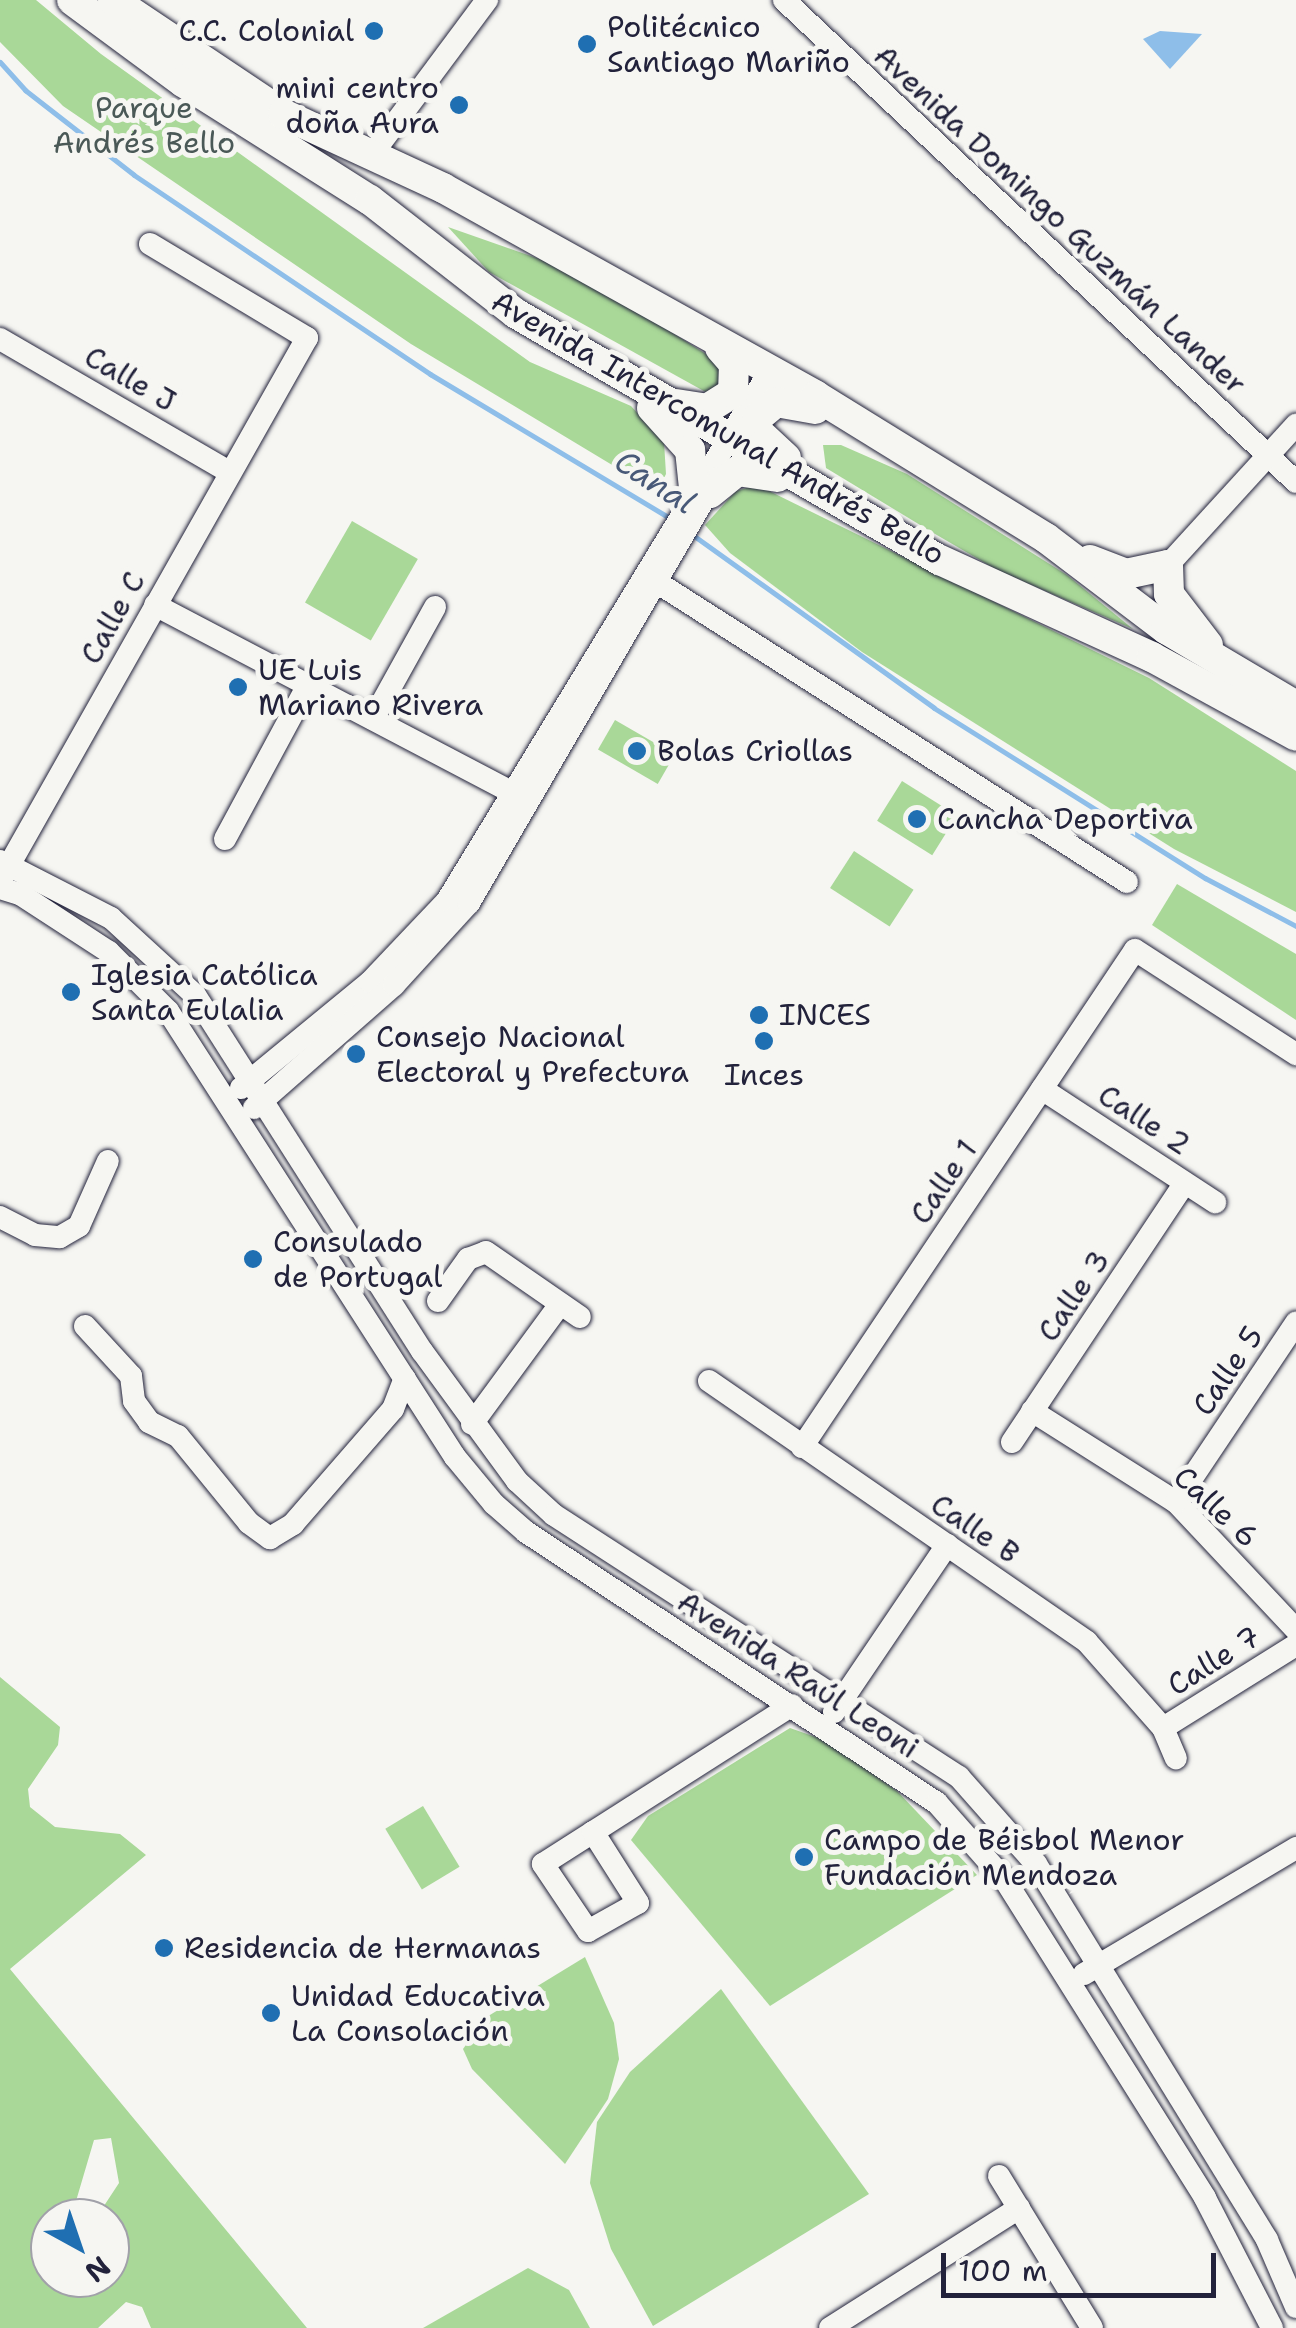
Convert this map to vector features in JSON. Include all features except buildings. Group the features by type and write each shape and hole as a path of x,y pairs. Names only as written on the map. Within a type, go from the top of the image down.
{"main road":[{"name":"Avenida Intercomunal Andrés Bello","path":"72,0 183,82 370,200 515,313 729,440 828,491 940,560 1152,657 1296,736"},
{"path":"113,0 283,114 443,188 871,432 1069,554 1137,609 1296,706"},
{"path":"663,401 707,408 733,393 734,364 713,340"},
{"path":"628,380 684,438 696,499 749,469 812,492 828,491"},
{"path":"828,491 757,431 764,408 788,401 871,432"},
{"path":"1069,554 1126,574 1168,564 1168,594 1227,665"}],"street":[{"path":"370,157 487,0"},
{"name":"Avenida Domingo Guzmán Lander","path":"784,0 1296,482"},
{"name":"Calle C","path":"2,874 306,338 150,244"},
{"name":"Calle J","path":"0,339 229,472"},
{"path":"233,1109 259,1089 448,902 521,797 660,568 768,374"},
{"path":"1168,564 1296,425"},
{"path":"660,568 1127,882"},
{"path":"155,605 521,797"},
{"path":"372,719 434,607"},
{"path":"224,839 308,686"},
{"name":"Avenida Raúl Leoni","path":"2,874 111,918 195,994 472,1424 554,1515 959,1778 1036,1864 1095,1967 1267,2240 1296,2307"},
{"name":"Avenida Raúl Leoni","path":"2,874 20,894 109,952 168,1010 455,1457 494,1504 536,1539 937,1803 1006,1880 1205,2198 1272,2328"},
{"name":"Calle 1","path":"802,1447 1135,950 1296,1054"},
{"name":"Calle 2","path":"1042,1090 1215,1202"},
{"path":"0,1217 35,1235 60,1236 80,1226 108,1161"},
{"name":"Calle 3","path":"1012,1442 1186,1183"},
{"path":"438,1302 468,1259 486,1252 570,1311 472,1424"},
{"name":"Calle 5","path":"1176,1502 1296,1324"},
{"path":"86,1326 131,1376 134,1401 149,1422 178,1436 249,1523 270,1538 292,1524 393,1409 405,1378"},
{"name":"Calle B","path":"709,1381 1086,1642 1163,1728 1176,1758"},
{"name":"Calle 6","path":"1032,1411 1176,1502 1296,1630"},
{"path":"536,1539 554,1515"},
{"path":"824,1728 947,1545"},
{"name":"Calle 7","path":"1163,1728 1296,1645"},
{"path":"594,1832 792,1705"},
{"path":"1070,1983 1296,1848"},
{"path":"1000,2176 1092,2328"},
{"path":"830,2328 1019,2208"}],"green space":[{"name":"Parque Andrés Bello","path":"0,0 36,0 101,54 530,362 631,406 664,442 666,474 657,492 411,344 63,106 0,42"},
{"path":"448,227 548,262 627,304 717,361 727,385 711,395 489,272"},
{"path":"823,445 841,445 907,474 1067,575 1133,629 997,570 930,531 826,468"},
{"path":"757,485 1149,678 1296,771 1296,912 1174,849 862,652 730,553 705,525 736,491"},
{"path":"352,521 418,559 371,640 305,602"},
{"name":"Bolas Criollas","path":"615,720 675,754 658,784 598,749"},
{"name":"Cancha Deportiva","path":"902,781 957,815 932,855 877,821"},
{"path":"854,851 914,890 890,927 830,888"},
{"path":"1177,884 1296,954 1296,1020 1152,925"},
{"path":"0,1677 60,1727 58,1745 28,1789 30,1807 55,1827 120,1834 146,1855 10,1969 307,2328 151,2328 142,2307 126,2302 98,2328 0,2328"},
{"name":"Campo de Béisbol Menor Fundación Mendoza","path":"790,1728 824,1740 897,1791 977,1875 770,2006 631,1840 648,1816"},
{"path":"423,1806 460,1867 422,1890 385,1829"},
{"path":"585,1957 614,2023 619,2059 608,2099 565,2164 472,2069 463,2049 485,2018"},
{"path":"721,1989 869,2194 653,2326 611,2249 590,2183 597,2122 630,2072"},
{"path":"528,2268 569,2290 590,2328 423,2328"}],"water":[{"path":"1160,31 1202,34 1170,69 1143,39"}],"waterway":[{"name":"Canal","path":"0,62 25,90 134,175 430,374 673,520"},
{"name":"Canal","path":"690,533 934,708 1205,878 1296,926"}],"place":[{"name":"C.C. Colonial","path":"374,31"},
{"name":"Politécnico Santiago Mariño","path":"587,44"},
{"name":"mini centro doña Aura","path":"459,105"},
{"name":"UE Luis Mariano Rivera","path":"238,687"},
{"name":"Bolas Criollas","path":"637,751"},
{"name":"Cancha Deportiva","path":"917,819"},
{"name":"Iglesia Católica Santa Eulalia","path":"71,992"},
{"name":"INCES","path":"759,1015"},
{"name":"Inces","path":"764,1041"},
{"name":"Consejo Nacional Electoral y Prefectura","path":"356,1054"},
{"name":"Consulado de Portugal","path":"253,1259"},
{"name":"Campo de Béisbol Menor Fundación Mendoza","path":"804,1857"},
{"name":"Residencia de Hermanas","path":"164,1948"},
{"name":"Unidad Educativa La Consolación","path":"271,2013"}]}
